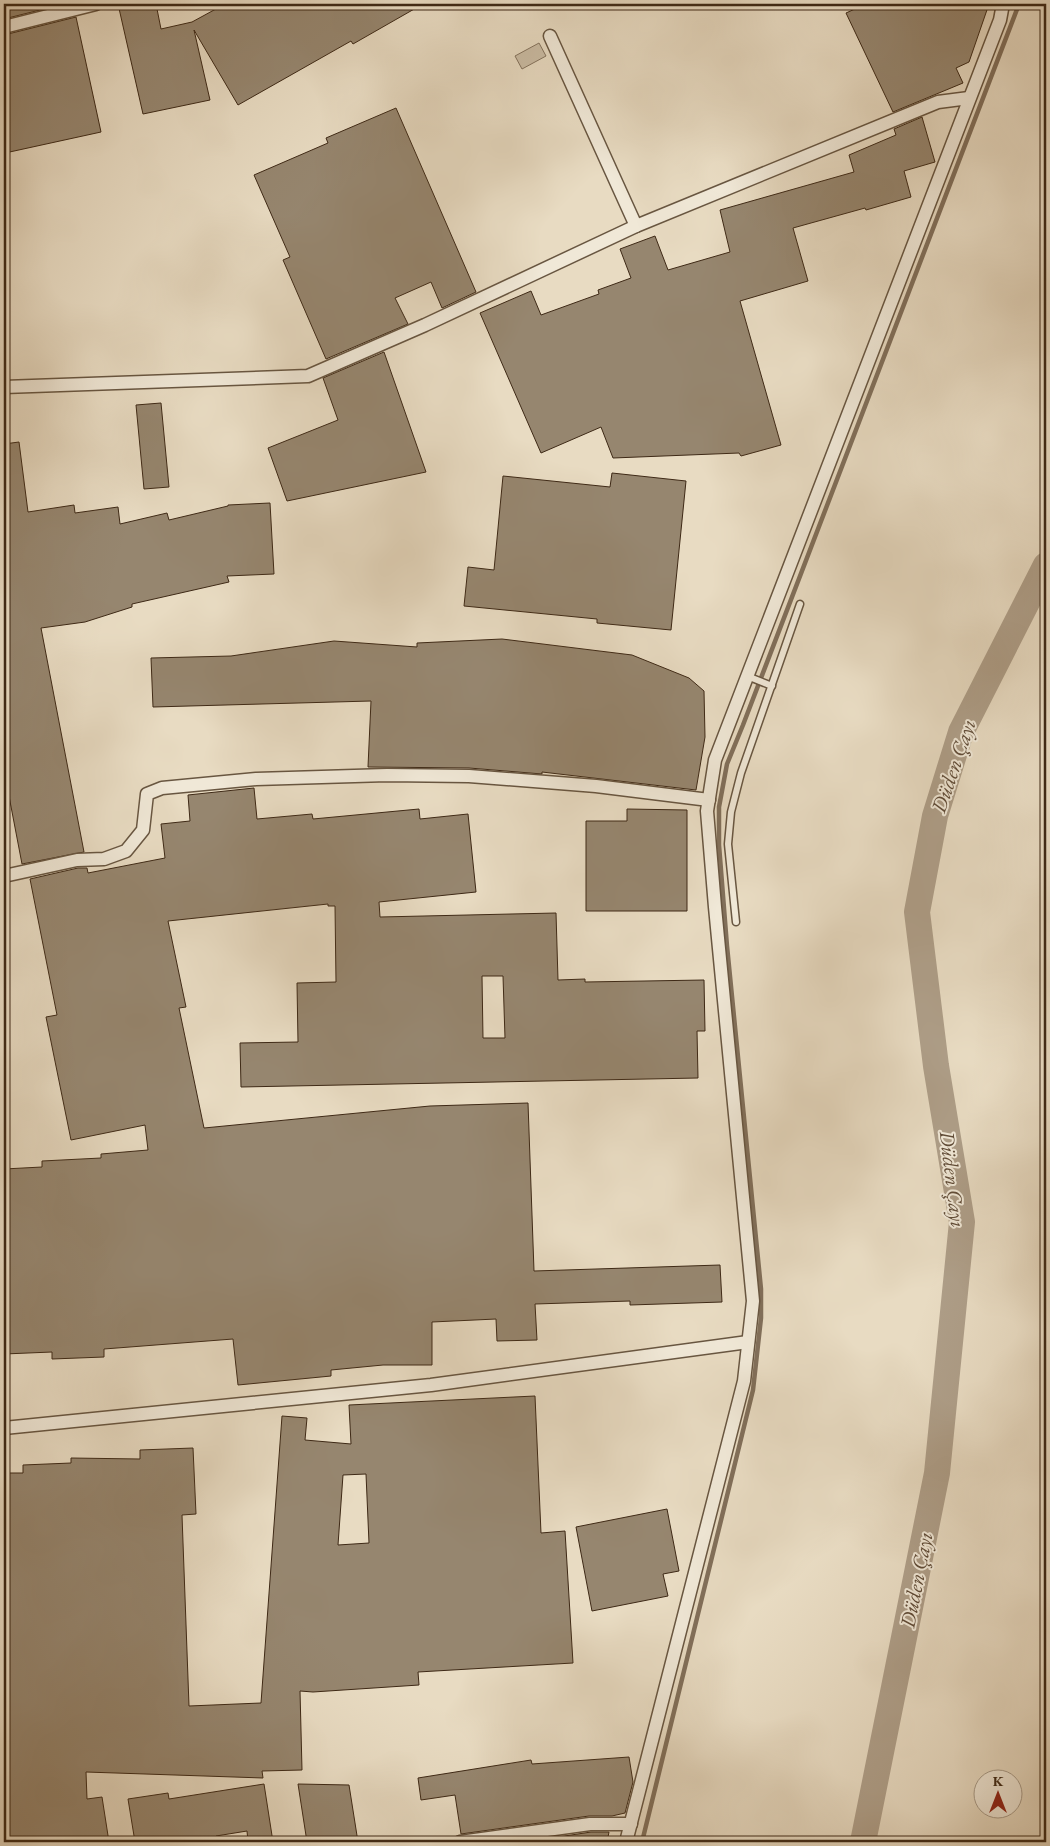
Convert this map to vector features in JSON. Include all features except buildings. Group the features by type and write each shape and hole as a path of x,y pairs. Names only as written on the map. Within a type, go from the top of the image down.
{"street":[{"path":"4,27 96,4"},
{"path":"626,1842 744,1381 753,1301 707,811 715,760 1000,20 1003,4"},
{"path":"550,36 636,226"},
{"path":"4,387 308,376 425,325 636,226 938,102 970,98"},
{"path":"4,876 77,860 104,859 126,851 143,830 147,794 162,788 256,779 387,775 460,776 596,786 709,800"},
{"path":"4,1428 431,1385 748,1342"},
{"path":"460,1842 590,1824 631,1824"}],"lane":[{"path":"736,922 728,844 730,820 740,773 800,604"},
{"path":"748,676 772,686"}],"shaded area":[{"path":"539,43 546,56 522,69 515,56"}],"waterway":[{"path":"642,1842 753,1390 761,1318 761,1289 727,946 719,845 719,807 727,764 1019,4"},
{"name":"Düden Çayı","path":"863,1842 937,1473 962,1222 936,1066 917,912 935,816 961,732 1046,565"}]}
